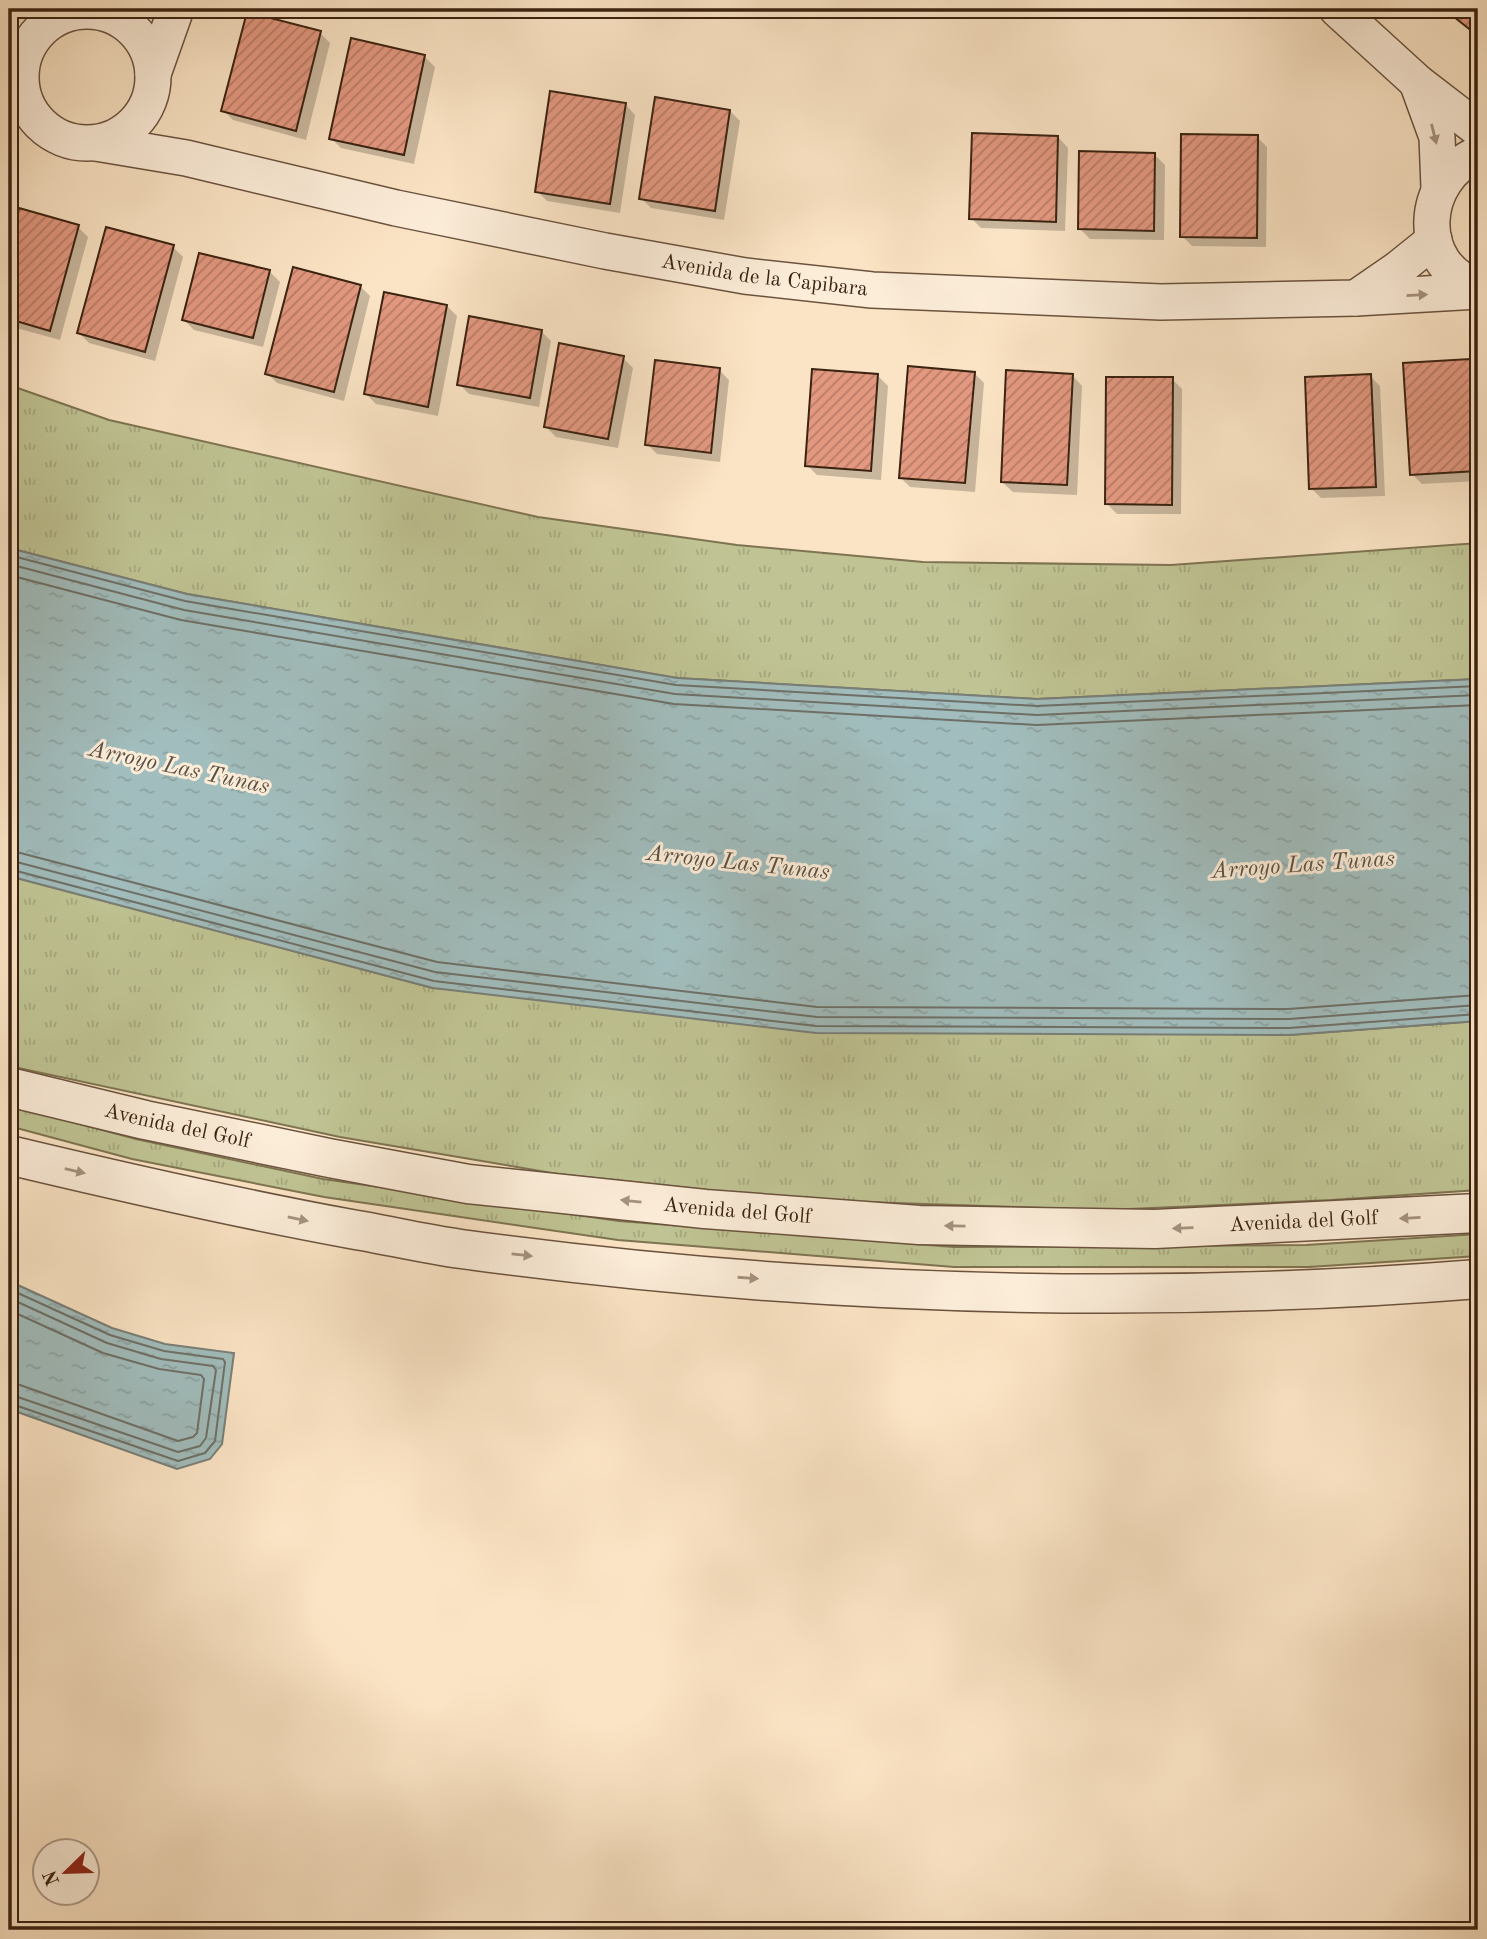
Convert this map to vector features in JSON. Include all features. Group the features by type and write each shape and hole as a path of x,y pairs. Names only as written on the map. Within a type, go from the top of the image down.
{"street":[{"path":"49,131 34,117 24,99 20,79 22,58 31,40 44,24 74,11 92,9 110,14 126,23 140,37 149,54 151,86 163,126 186,158"},
{"path":"96,143 113,138 129,128 142,115 176,9"},
{"path":"1337,9 1418,82 1478,129"},
{"path":"9,27 44,24"},
{"path":"1418,82 1437,137 1439,188"},
{"name":"Avenida de la Capibara","path":"9,117 79,143 96,143 186,158 396,208 605,251 745,276 872,290 1161,302 1356,298 1478,289"},
{"name":"Avenida de la Capibara","path":"1478,154 1465,159 1450,172 1439,188 1431,223 1434,240 1442,258 1454,273 1478,289"},
{"path":"1356,298 1434,240"},
{"name":"Avenida del Golf","path":"9,1087 158,1123 468,1184 705,1209 919,1225 1155,1229 1478,1213"},
{"path":"9,1155 317,1223 459,1248 699,1275 916,1291 1156,1295 1421,1284 1478,1279"}],"green space":[{"path":"9,385 109,420 538,517 737,545 923,562 1171,565 1478,543 1478,679 1037,699 677,678 187,594 9,548"},
{"path":"9,876 433,988 1289,1035 1478,1021 1478,1190 1332,1200 1106,1210 802,1200 558,1174 340,1137 9,1066"},
{"path":"9,1105 136,1139 323,1179 619,1221 954,1247 1306,1245 1478,1234 1478,1256 1309,1267 954,1267 618,1240 324,1197 132,1159 9,1126"}],"water":[{"name":"Arroyo Las Tunas","path":"9,548 187,594 677,678 1037,699 1478,679 1478,1021 1289,1035 816,1033 433,988 9,876"},
{"path":"9,1281 112,1328 165,1344 234,1353 222,1444 210,1459 177,1469 9,1409"}],"building":[{"path":"1444,9 1478,9 1478,36"},
{"path":"247,12 321,31 296,131 221,111"},
{"path":"351,38 425,55 404,155 329,139"},
{"path":"550,91 626,103 610,204 535,192"},
{"path":"655,97 730,110 715,211 639,199"},
{"path":"972,133 1058,136 1056,222 969,219"},
{"path":"1181,134 1258,135 1257,238 1180,237"},
{"path":"1079,151 1155,153 1154,231 1078,229"},
{"path":"19,208 79,225 50,331 9,319 9,246"},
{"path":"106,227 174,245 145,352 77,333"},
{"path":"199,253 270,270 253,338 182,320"},
{"path":"293,267 361,285 334,392 265,374"},
{"path":"384,292 447,305 428,407 364,394"},
{"path":"469,316 542,330 530,398 457,385"},
{"path":"559,343 624,356 608,439 544,427"},
{"path":"1470,359 1477,471 1410,475 1403,363"},
{"path":"655,360 720,368 711,453 645,445"},
{"path":"908,366 975,372 965,483 899,478"},
{"path":"812,369 878,374 871,471 805,466"},
{"path":"1006,370 1073,374 1067,485 1001,482"},
{"path":"1371,374 1376,487 1309,489 1305,377"},
{"path":"1106,377 1173,377 1172,505 1105,504"}]}
